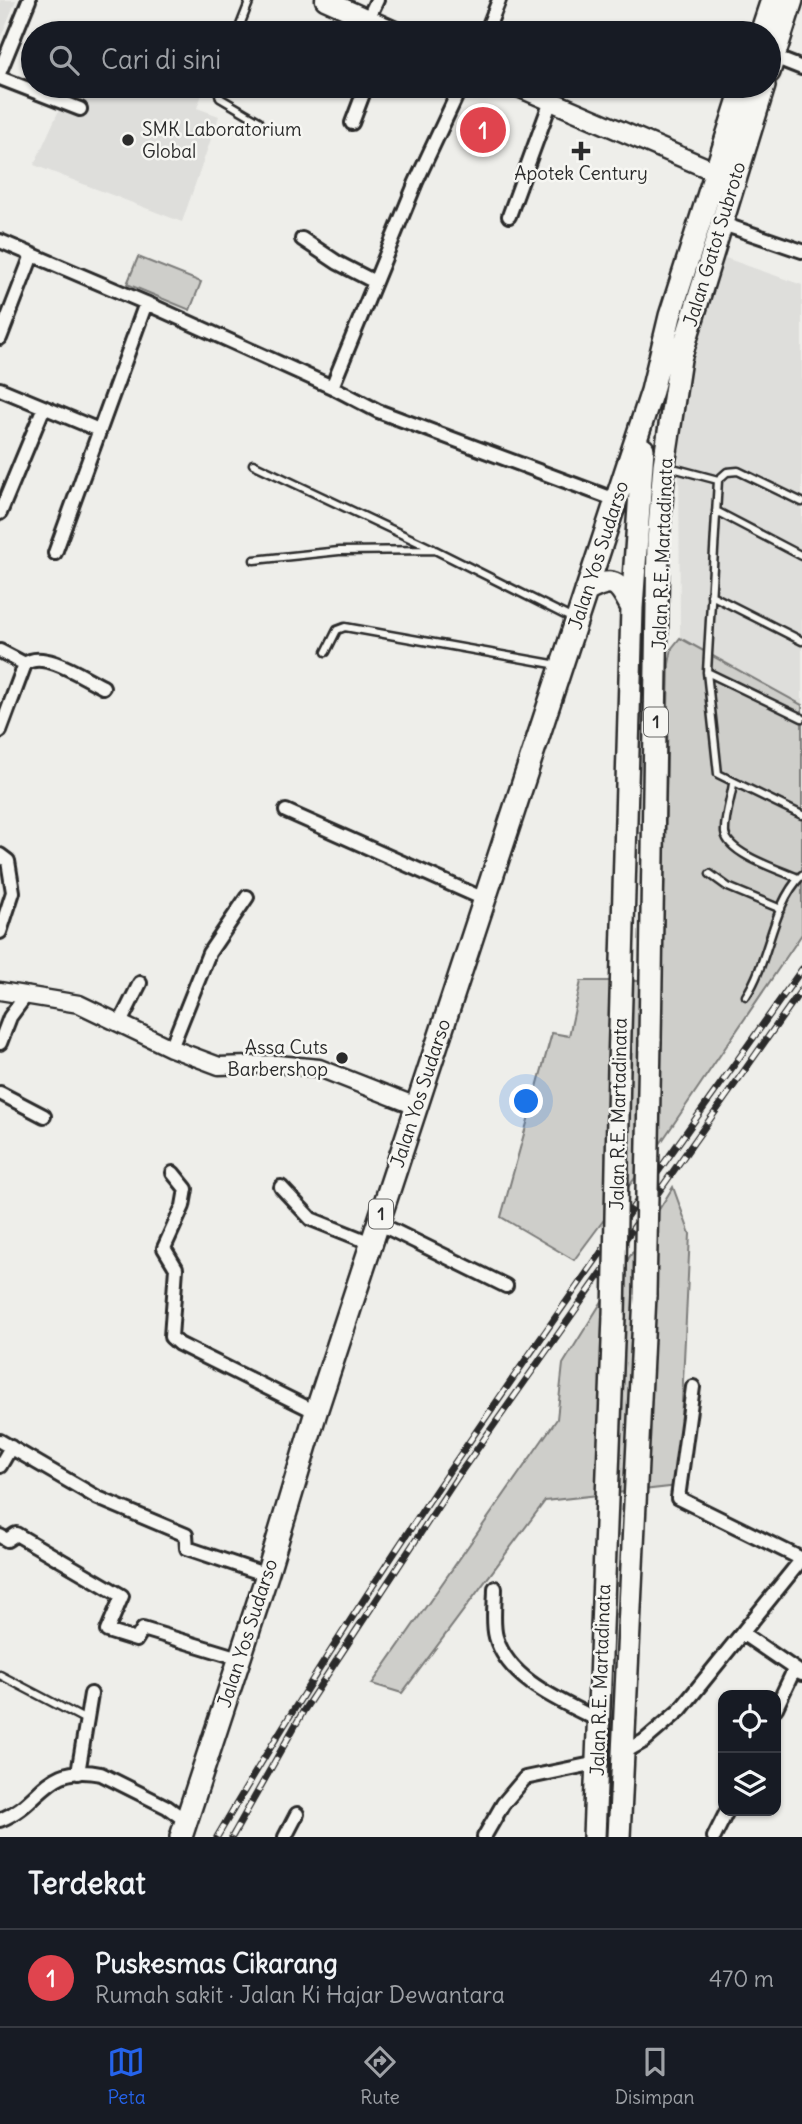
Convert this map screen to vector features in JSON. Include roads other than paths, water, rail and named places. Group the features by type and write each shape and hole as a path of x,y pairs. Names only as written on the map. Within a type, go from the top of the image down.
{"highway":[{"path":"765,21 772,0"},
{"path":"781,34 792,0"},
{"name":"Jalan Gatot Subroto","path":"652,391 670,316 739,98"},
{"name":"Jalan Gatot Subroto","path":"672,405 680,359 760,98"},
{"name":"Jalan Yos Sudarso","path":"183,1829 267,1575 316,1412 652,391"},
{"name":"Jalan R.E. Martadinata","path":"594,1837 614,1316 632,608 638,497 652,391"},
{"name":"Jalan R.E. Martadinata","path":"619,1837 645,1295 658,542 672,405"},
{"path":"586,591 604,582 614,583 621,588 632,608"},
{"path":"597,1763 623,1753"}],"main road":[{"path":"325,0 372,21"},
{"path":"544,98 715,170"}],"street":[{"path":"0,71 29,0"},
{"path":"368,19 377,0"},
{"path":"491,21 499,0"},
{"path":"781,65 802,68"},
{"path":"0,78 21,86"},
{"path":"52,98 80,109"},
{"path":"352,122 361,98"},
{"path":"332,387 456,98"},
{"path":"509,216 551,101"},
{"path":"720,222 802,251"},
{"path":"302,239 338,263 375,282"},
{"path":"0,241 146,303 332,387 378,411 616,500"},
{"path":"0,338 32,255"},
{"path":"55,553 146,303"},
{"path":"0,389 100,430"},
{"path":"0,513 44,407"},
{"path":"0,651 25,664"},
{"path":"1,727 25,664 42,657 103,687"},
{"path":"286,811 484,899"},
{"path":"0,855 8,861 13,892 0,932"},
{"path":"171,1048 209,953 247,897"},
{"path":"121,1021 140,983"},
{"path":"0,991 79,1004 121,1021 171,1048 219,1066 277,1064 319,1068 416,1106"},
{"path":"0,1042 10,1017 27,994"},
{"path":"0,1093 44,1116"},
{"path":"173,1173 184,1183 186,1189 183,1206 164,1248 176,1268 171,1337 178,1344 316,1412"},
{"path":"281,1187 311,1219 375,1233 506,1286"},
{"path":"623,1753 644,1741 680,1710 742,1633 796,1579 802,1559 678,1498 693,1387"},
{"path":"0,1466 6,1444 98,1498 186,1535 187,1548 267,1575"},
{"path":"0,1536 8,1540 16,1534 122,1596 107,1631 136,1640 143,1629 239,1658"},
{"path":"495,1588 495,1635 507,1662 550,1695 598,1720"},
{"path":"742,1633 798,1672 781,1700"},
{"path":"78,1773 91,1694"},
{"path":"484,1837 508,1797 525,1777 597,1763"},
{"path":"0,1820 25,1808 52,1779 78,1773 101,1774 167,1807 183,1829"},
{"path":"285,1837 297,1814"},
{"path":"714,1837 724,1816"}],"lane":[{"path":"242,21 250,0"},
{"path":"220,98 259,121"},
{"path":"253,464 576,620"},
{"path":"664,466 718,480"},
{"path":"802,502 738,471 727,472 718,480 707,672 718,774 733,784 802,815"},
{"path":"716,510 802,556"},
{"path":"254,560 339,551 435,550"},
{"path":"711,595 802,641"},
{"path":"326,652 337,630 345,627 561,665"},
{"path":"707,672 802,718"},
{"path":"733,784 725,828 728,842 737,851 800,876 781,909 759,973 746,996"},
{"path":"710,874 728,887 781,909"},
{"path":"0,1675 88,1721"}],"railway":[{"path":"217,1837 284,1725 426,1505 802,969"},
{"path":"232,1837 304,1710 458,1476 802,989"}],"place":[{"name":"Puskesmas Cikarang","path":"483,130"},
{"name":"SMK Laboratorium Global","path":"128,140"},
{"name":"Apotek Century","path":"581,151"},
{"name":"Assa Cuts Barbershop","path":"342,1058"}]}
